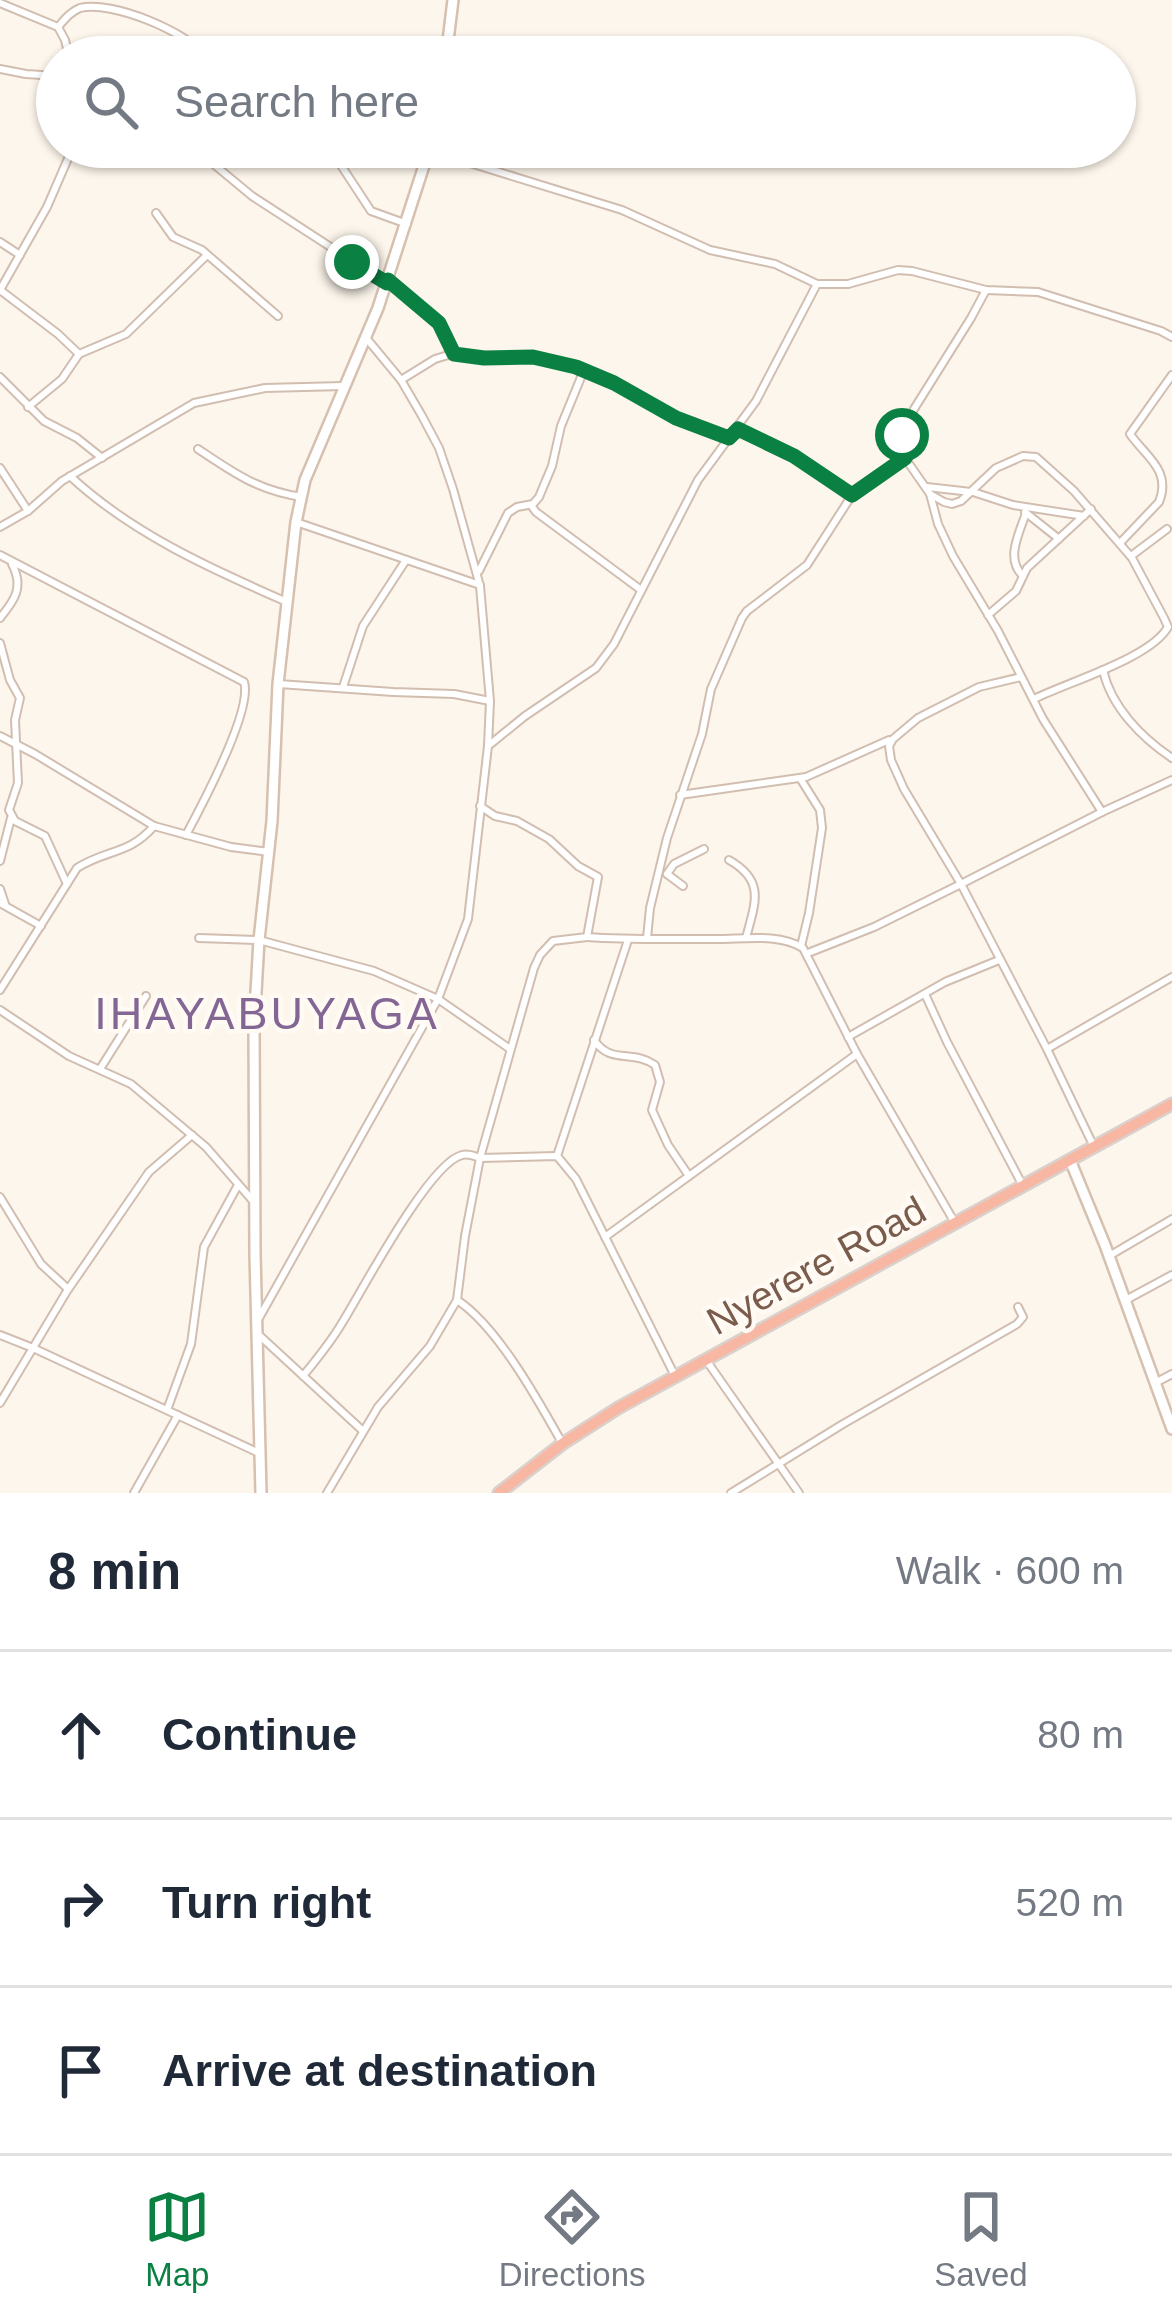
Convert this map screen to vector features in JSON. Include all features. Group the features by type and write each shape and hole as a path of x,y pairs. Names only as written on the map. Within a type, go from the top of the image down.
{"highway":[{"name":"Nyerere Road","path":"499,1493 562,1444 675,1376 1172,1104"}],"main road":[{"path":"449,36 453,0"},
{"path":"261,1493 254,1027 278,684 296,522 305,480 387,282 424,168"},
{"path":"1070,1160 1172,1429"}],"street":[{"path":"0,3 58,27 63,36"},
{"path":"58,27 71,12 93,6 133,13 179,36"},
{"path":"0,69 36,73"},
{"path":"64,168 0,290 80,354"},
{"path":"218,168 252,196 387,282 439,323 454,354"},
{"path":"343,168 371,211 406,224"},
{"path":"485,168 622,210 710,250 775,264 817,284 848,284 904,270 986,290 1062,298 1172,338"},
{"path":"156,213 173,237 207,254 278,316"},
{"path":"0,242 20,255"},
{"path":"28,407 62,379 80,354 127,334 207,254"},
{"path":"488,746 596,668 614,644 698,480 738,429 817,284"},
{"path":"986,290 914,409 902,435 905,458 928,490 938,524 1064,755 1102,812"},
{"path":"257,1320 438,999 468,919 488,746 490,701 478,574 439,448 401,380 365,338"},
{"path":"401,380 435,359 454,354 533,357 584,370 676,418 729,438"},
{"path":"478,574 508,513 537,500 584,370"},
{"path":"1120,543 1163,494 1157,464 1130,434 1172,375"},
{"path":"0,377 44,422 77,438 102,458"},
{"path":"0,527 70,476 207,398 265,388 343,386"},
{"path":"738,429 794,456 852,495"},
{"path":"198,449 258,487 302,497"},
{"path":"928,490 952,504 996,468 1029,455 1091,509 1131,556 1170,626 1141,652 1034,699"},
{"path":"646,938 680,795 712,689 742,618 807,566 852,495 905,458"},
{"path":"0,468 28,511"},
{"path":"70,476 141,528 287,602"},
{"path":"928,490 972,492 1018,506 1084,516"},
{"path":"531,505 641,590"},
{"path":"1018,506 1059,539"},
{"path":"988,615 1016,591 1027,568 1091,509"},
{"path":"1022,576 1012,560 1026,513"},
{"path":"296,522 480,586"},
{"path":"1131,556 1167,529"},
{"path":"0,555 244,682 247,691 234,732 186,835"},
{"path":"343,687 363,626 406,560"},
{"path":"0,618 14,603 19,586 12,563"},
{"path":"0,643 20,698 15,712 18,783 9,811 45,836 67,884"},
{"path":"1102,670 1122,710 1172,758"},
{"path":"680,795 800,778 893,739 918,718 979,687 1022,677"},
{"path":"278,684 470,695 490,701"},
{"path":"0,736 154,826 269,853"},
{"path":"893,739 889,752 895,770 1001,959 1094,1147"},
{"path":"800,778 820,810 822,828 801,946"},
{"path":"808,953 874,927 1172,780"},
{"path":"480,806 550,839 598,878 587,938"},
{"path":"0,861 12,817"},
{"path":"0,990 77,868 133,846 154,826"},
{"path":"663,872 704,849"},
{"path":"730,860 746,870 755,887 746,938"},
{"path":"663,872 683,886"},
{"path":"0,889 3,904 41,926"},
{"path":"327,1493 378,1407 442,1329 457,1300 480,1159 540,956 553,941 569,937 746,938 801,946 955,1223"},
{"path":"199,938 259,940 374,970 438,999 510,1049"},
{"path":"556,1156 628,940"},
{"path":"848,1037 968,970 1001,959"},
{"path":"1047,1049 1172,977"},
{"path":"925,994 1023,1186"},
{"path":"100,1069 146,996"},
{"path":"0,1010 69,1056 131,1084 192,1135 256,1204"},
{"path":"593,1040 610,1056 639,1057 655,1065 660,1082 652,1111 689,1177"},
{"path":"605,1237 857,1054"},
{"path":"0,1402 68,1289 154,1165 192,1135"},
{"path":"303,1376 340,1326 413,1206 459,1155 480,1159 556,1156"},
{"path":"556,1156 576,1179 675,1376"},
{"path":"167,1410 191,1344 204,1247 238,1185"},
{"path":"0,1197 41,1264 68,1289"},
{"path":"1109,1256 1172,1219"},
{"path":"1124,1301 1172,1275"},
{"path":"457,1300 474,1314 517,1370 562,1444"},
{"path":"731,1493 1017,1324 1023,1317 1018,1307"},
{"path":"257,1334 363,1431"},
{"path":"0,1335 261,1454"},
{"path":"706,1360 799,1493"},
{"path":"1155,1383 1172,1374"},
{"path":"134,1493 178,1415"}],"district":[{"name":"IHAYABUYAGA","path":"267,1013"}],"route":[{"path":"352,262 388,280 426,311 443,328 454,354 533,357 576,367 705,431 729,438 738,429 794,456 852,495 905,458 902,435"}]}
